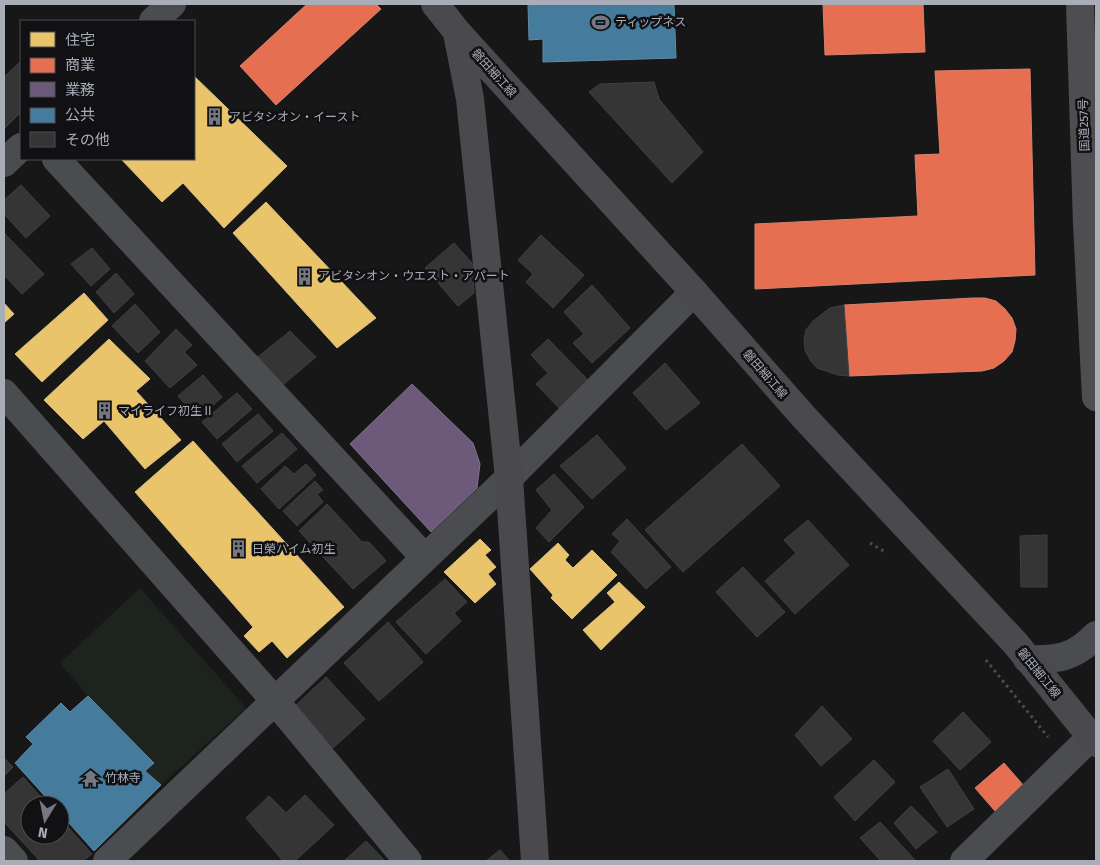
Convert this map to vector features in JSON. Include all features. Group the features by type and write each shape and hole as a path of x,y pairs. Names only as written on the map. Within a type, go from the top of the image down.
{"highway":[{"name":"国道257号","path":"1080,4 1092,224 1096,397"}],"main road":[{"name":"磐田細江線","path":"435,4 458,33 694,292 803,416 1016,644 1094,740"},
{"path":"445,4 458,33 470,99 509,478 535,861"}],"street":[{"path":"155,20 172,4"},
{"path":"4,164 20,148"},
{"path":"57,160 425,558"},
{"path":"123,856 275,701 509,478 694,292"},
{"path":"4,393 275,701 408,861"},
{"path":"1027,659 1050,660 1066,657 1084,648 1096,635"},
{"path":"964,861 1067,760 1094,740"},
{"path":"4,850 14,861"}],"path":[{"path":"870,543 888,553"},
{"path":"984,658 1067,760"}],"shaded area":[{"path":"140,588 246,708 161,785 145,771 154,762 88,696 60,663"}],"building: 住宅":[{"name":"アビタシオン・イースト","path":"195,77 287,166 224,228 183,183 162,202 122,160 195,160"},
{"name":"アビタシオン・ウエスト・アパート","path":"266,202 376,318 337,348 233,233"},
{"path":"84,293 108,320 42,382 15,354"},
{"path":"4,303 14,314 4,323"},
{"name":"マイライフ初生Ⅱ","path":"109,339 150,379 136,391 181,440 145,469 104,421 83,439 44,400"},
{"name":"日榮ハイム初生","path":"193,441 344,607 287,658 272,641 259,652 244,636 253,627 135,492"},
{"path":"480,539 491,550 485,555 496,567 488,574 496,584 475,603 444,572"},
{"path":"558,543 569,555 565,560 573,568 592,550 617,575 572,619 551,598 553,595 530,569"},
{"path":"619,582 645,607 601,650 583,630 615,602 607,593"}],"building: 商業":[{"path":"307,4 376,4 381,9 276,105 240,66"},
{"path":"823,4 923,4 925,52 825,55"},
{"path":"1030,69 1035,275 755,289 755,224 918,216 915,155 940,154 935,71"},
{"path":"985,298 996,301 1012,318 1016,329 1012,352 994,368 982,371 849,376 844,305"},
{"path":"1004,763 1024,786 995,811 975,788"}],"building: 業務":[{"path":"412,384 473,443 480,464 477,488 431,532 350,444"}],"building: 公共":[{"name":"ティップネス","path":"528,4 674,4 676,58 543,62 543,39 529,40"},
{"name":"竹林寺","path":"88,696 154,763 145,771 161,785 94,851 70,824 70,795 44,795 15,763 33,744 26,737 61,703 70,712"}],"building: その他":[{"path":"20,62 20,113 4,129 4,77"},
{"path":"654,82 659,99 703,152 672,183 589,92 600,84"},
{"path":"21,185 50,216 26,238 4,214 4,200"},
{"path":"5,234 44,274 22,294 4,275"},
{"path":"541,235 584,275 553,308 526,282 533,274 518,260"},
{"path":"454,243 472,263 474,293 458,306 425,268"},
{"path":"92,248 110,269 91,286 71,264"},
{"path":"116,273 134,294 114,313 96,292"},
{"path":"592,285 630,328 592,363 573,343 584,334 564,312"},
{"path":"135,304 160,332 138,353 112,326"},
{"path":"844,305 849,376 838,375 817,368 805,350 804,340 806,330 813,321 830,308"},
{"path":"176,329 192,345 184,352 197,365 170,388 145,361"},
{"path":"290,331 316,357 279,388 253,361"},
{"path":"548,339 590,382 561,410 536,384 548,373 531,355"},
{"path":"665,363 700,403 666,430 633,393"},
{"path":"203,375 222,397 198,419 178,396"},
{"path":"237,393 252,409 217,439 202,422"},
{"path":"258,414 273,431 237,462 222,444"},
{"path":"282,433 297,449 257,483 242,466"},
{"path":"597,435 626,468 592,499 560,466"},
{"path":"742,444 780,486 683,572 645,530"},
{"path":"306,464 316,475 279,509 261,489 285,466 294,474"},
{"path":"554,474 584,507 549,542 536,528 552,510 536,490"},
{"path":"315,481 323,490 317,494 323,502 297,526 283,511"},
{"path":"327,504 362,542 369,542 386,561 353,589 299,531"},
{"path":"627,519 671,567 646,589 611,552 620,541 612,534"},
{"path":"808,520 849,565 795,614 765,581 796,553 784,540"},
{"path":"1047,535 1047,587 1021,587 1020,536"},
{"path":"743,567 785,612 757,637 716,592"},
{"path":"445,579 467,602 454,613 461,621 426,654 396,622"},
{"path":"388,622 423,662 379,701 344,663"},
{"path":"326,677 365,719 333,748 296,705"},
{"path":"822,706 852,739 821,766 795,735"},
{"path":"963,712 991,742 960,770 933,741"},
{"path":"4,758 13,767 4,776"},
{"path":"874,760 895,782 855,821 834,797"},
{"path":"948,769 974,809 947,827 920,787"},
{"path":"23,777 39,795 20,795 20,839 4,822 4,794"},
{"path":"305,795 334,825 295,861 283,861 246,818 269,796 286,813"},
{"path":"911,806 937,832 916,849 894,823"},
{"path":"880,822 915,860 881,861 860,838"},
{"path":"70,829 92,854 83,861 40,861 25,845 70,845"},
{"path":"366,841 385,861 344,861"},
{"path":"500,850 510,861 486,861"}],"place":[{"name":"ティップネス","path":"601,22"},
{"name":"アビタシオン・イースト","path":"215,117"},
{"name":"アビタシオン・ウエスト・アパート","path":"304,276"},
{"name":"マイライフ初生Ⅱ","path":"104,411"},
{"name":"日榮ハイム初生","path":"238,549"},
{"name":"竹林寺","path":"91,778"}]}
